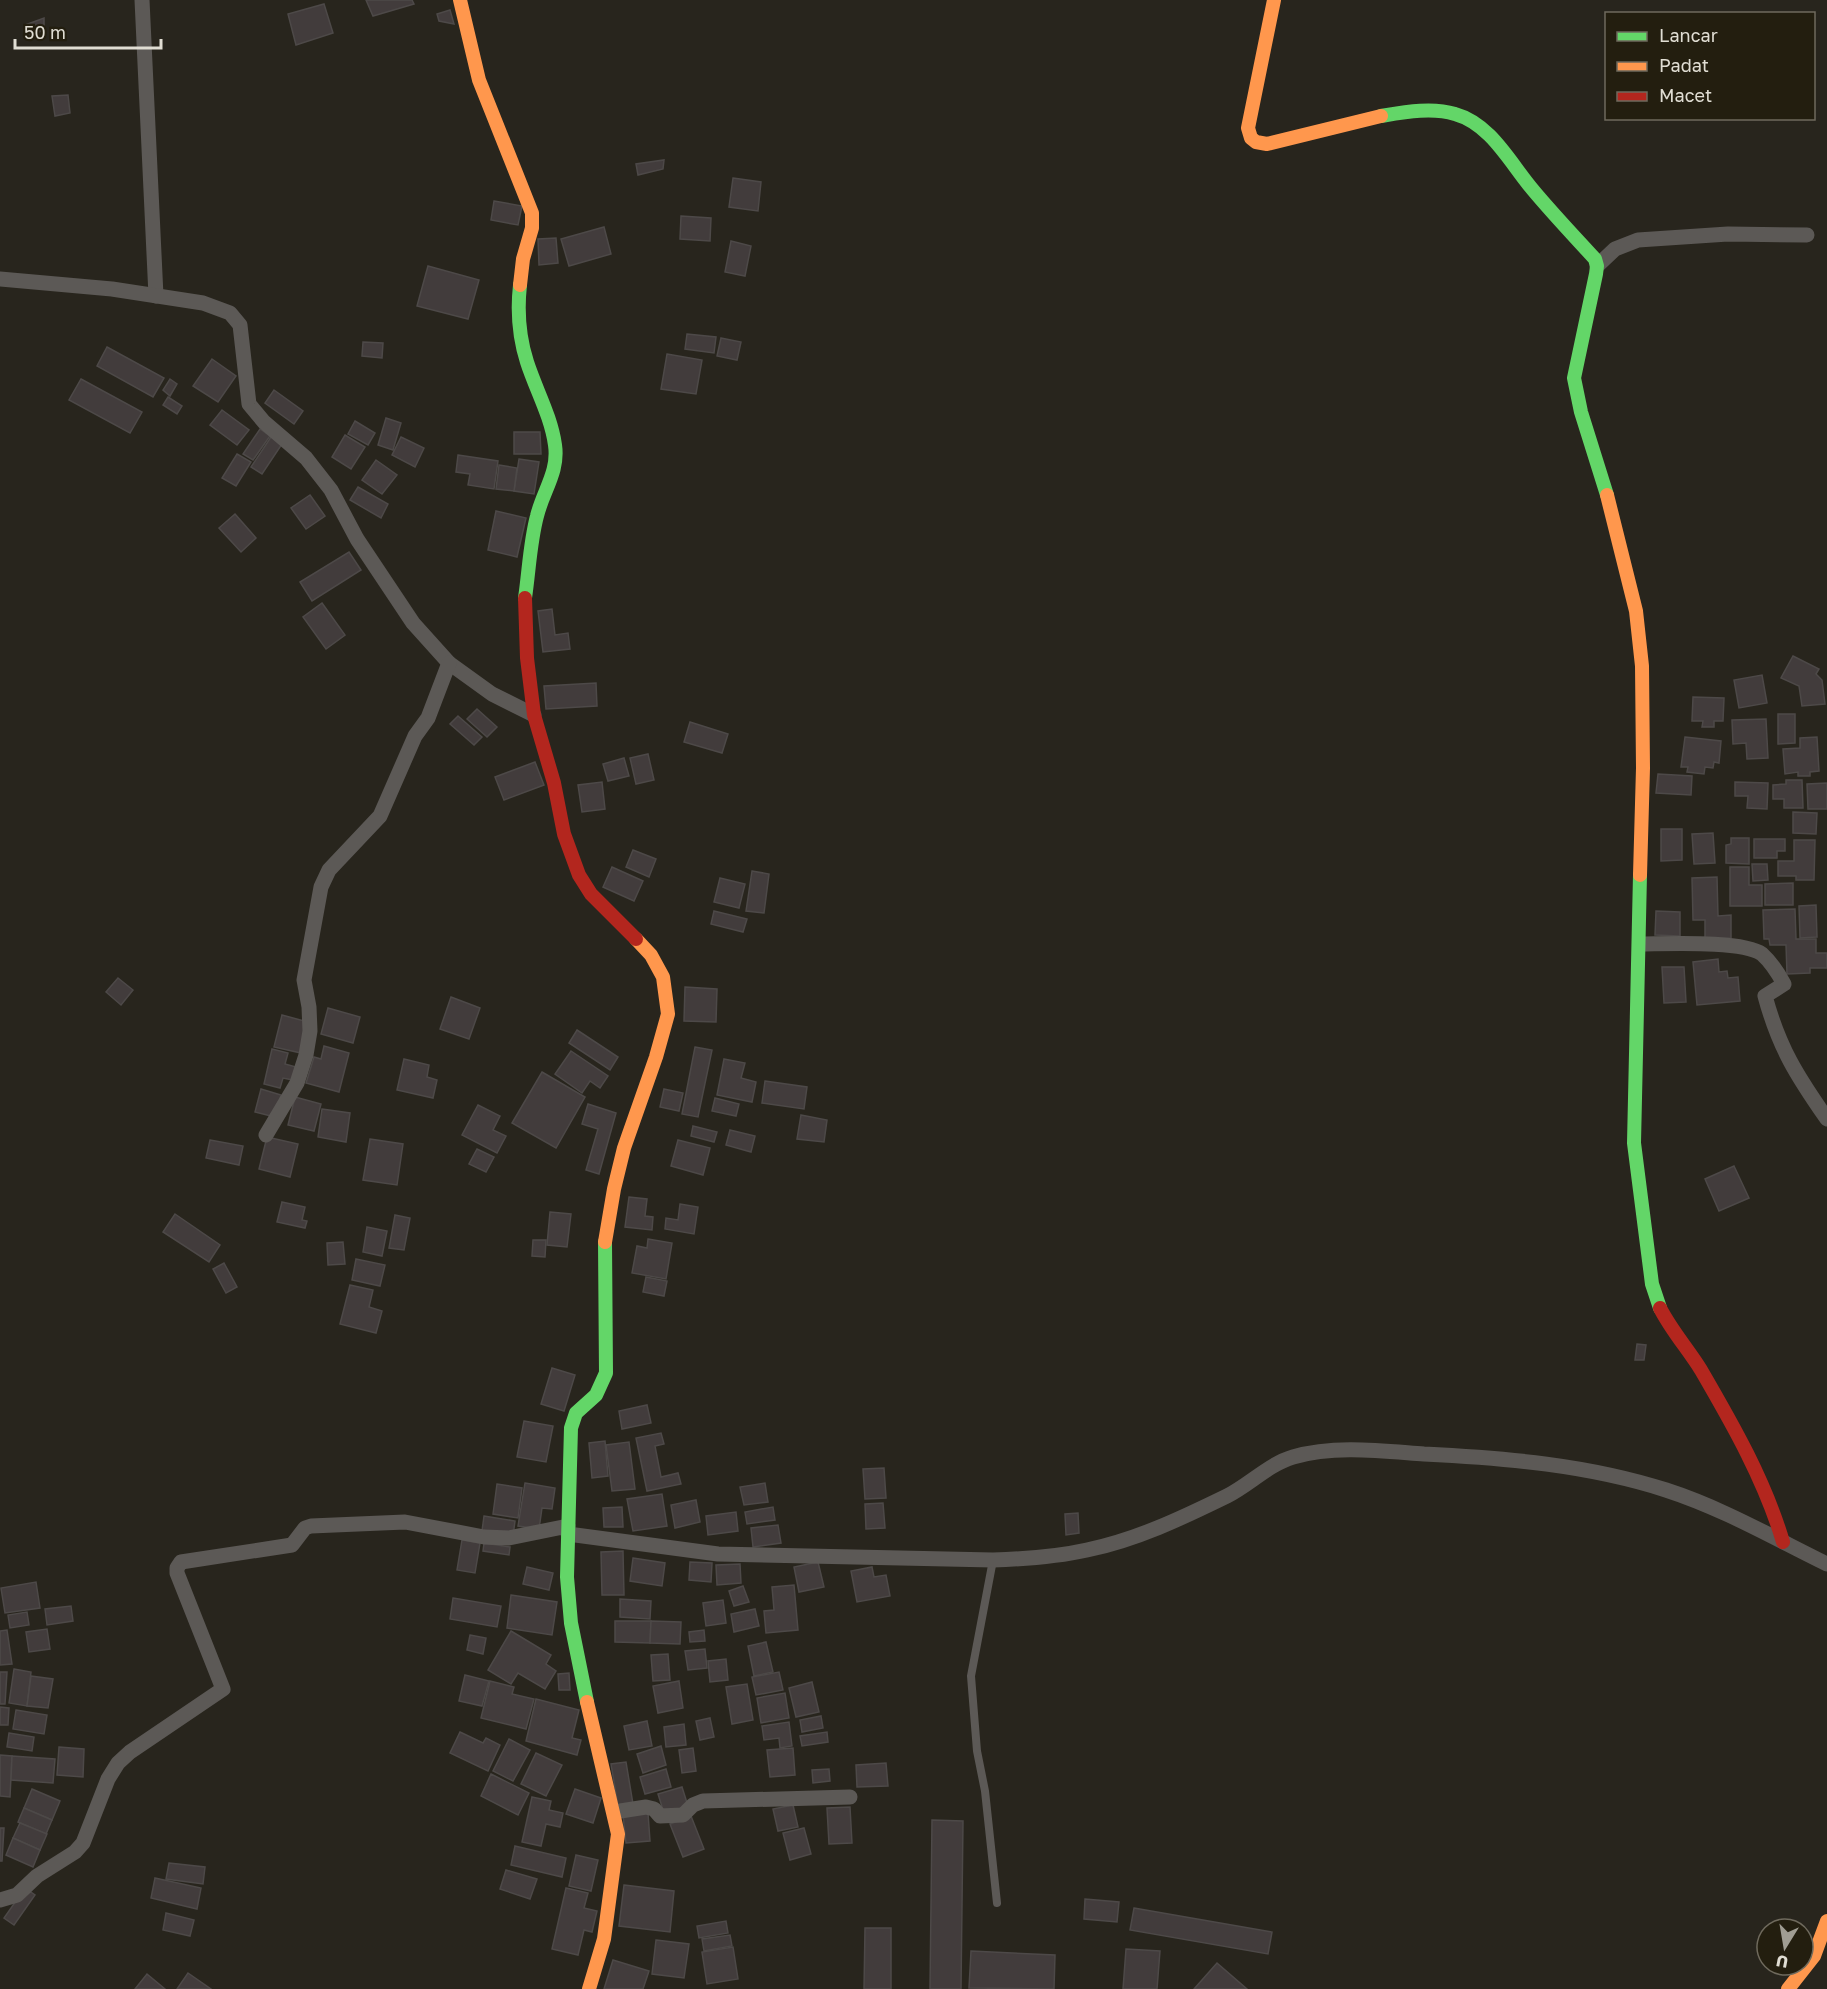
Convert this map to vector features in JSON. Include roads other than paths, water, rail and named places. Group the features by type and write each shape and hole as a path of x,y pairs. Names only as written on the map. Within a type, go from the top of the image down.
{"street":[{"path":"142,0 156,296"},
{"path":"460,0 479,80 532,213 532,228 523,260 518,301 519,332 526,363 548,416 555,445 556,463 537,514 524,605 534,715 554,783 564,834 579,875 591,894 628,929 651,955 663,978 668,1014 656,1057 624,1148 605,1241 606,1373 596,1395 576,1413 572,1423 567,1577 574,1643 618,1834 608,1917 590,1989"},
{"path":"1274,0 1248,128 1252,139 1267,144 1370,118 1420,112 1458,114 1472,120 1490,137 1525,182 1595,259 1597,266 1574,378 1581,412 1603,479 1636,611 1642,666 1640,944 1634,1143 1654,1293 1660,1310 1700,1369 1756,1472 1774,1511 1783,1542"},
{"path":"1597,266 1615,249 1638,240 1728,234 1807,235"},
{"path":"0,279 156,296 203,303 230,313 237,320 241,337 249,404 254,412 306,458 331,490 357,539 413,623 449,663 492,694 534,715"},
{"path":"267,1135 297,1083 306,1055 310,1031 309,1007 304,980 321,886 329,870 380,816 415,736 428,718 449,663"},
{"path":"1640,944 1727,945 1760,953 1774,967 1784,984 1765,996 1779,1040 1798,1078 1827,1119"},
{"path":"0,1900 16,1896 33,1879 75,1852 83,1843 108,1779 123,1758 223,1689 177,1573 181,1562 292,1545 305,1528 311,1526 399,1522 484,1537 509,1538 568,1530 718,1554 1033,1559 1087,1550 1130,1538 1236,1492 1291,1457 1319,1452 1364,1450 1498,1458 1605,1474 1688,1498 1827,1564"},
{"path":"614,1812 649,1807 660,1816 683,1815 693,1805 703,1801 850,1797"},
{"path":"1788,1989 1814,1956 1827,1921"}],"lane":[{"path":"993,1560 971,1676 977,1751 985,1791 998,1903"}]}
